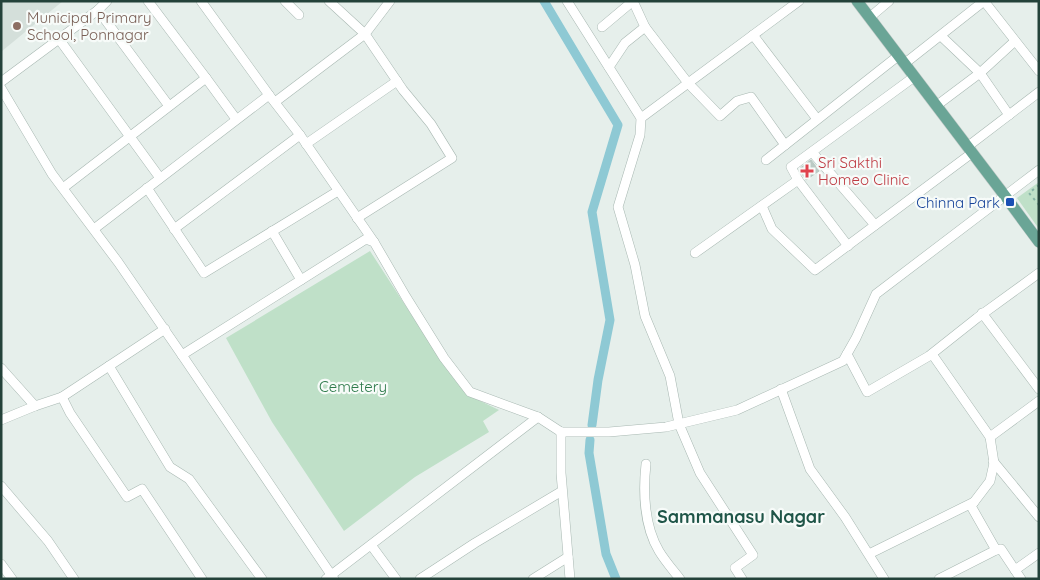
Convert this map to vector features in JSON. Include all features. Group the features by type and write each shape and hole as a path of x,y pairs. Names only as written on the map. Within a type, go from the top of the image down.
{"main road":[{"path":"856,1 1006,196 1039,242"}],"street":[{"path":"1,82 98,10 107,1"},
{"path":"148,1 236,120"},
{"path":"201,1 300,135 374,242 439,351 470,392 538,417 561,432 609,432 666,427 737,410 843,362 876,294 1039,170"},
{"path":"285,1 299,15"},
{"path":"329,1 365,34 397,81 431,124 452,158 357,218"},
{"path":"94,229 236,120 272,98 365,34 390,1"},
{"path":"567,1 641,118 640,135 618,207 635,265 645,316 670,376 679,424 700,473 753,555 736,568 742,579"},
{"path":"602,27 633,1 645,27 688,83 720,116 738,101 751,97 786,145"},
{"path":"641,118 799,1"},
{"path":"869,18 889,1"},
{"path":"766,160 817,120 901,60 940,36 984,1 1039,71"},
{"path":"98,10 169,106"},
{"path":"609,67 624,43 645,27"},
{"path":"753,35 817,120"},
{"path":"940,36 980,73 1010,115"},
{"path":"59,39 160,178"},
{"path":"936,106 980,73 1015,41"},
{"path":"63,188 206,78"},
{"path":"848,246 798,180 791,167 914,78"},
{"path":"306,144 397,81"},
{"path":"1,88 48,166 182,355 331,577 538,417"},
{"path":"762,206 772,229 815,270 970,150 1039,92"},
{"path":"174,229 300,135"},
{"path":"812,152 875,225"},
{"path":"695,253 798,180"},
{"path":"147,188 204,273 338,191"},
{"path":"272,231 301,280"},
{"path":"182,355 366,239 374,242"},
{"path":"847,354 867,392 932,354 982,313 1039,273"},
{"path":"982,313 1039,389"},
{"path":"1,420 62,397 164,329"},
{"path":"932,354 990,437 993,460 990,480 971,506 996,550"},
{"path":"108,366 170,467 189,479 262,579"},
{"path":"1,368 35,406"},
{"path":"781,389 810,469 845,517 884,579"},
{"path":"62,397 70,413 127,497 142,489 202,579"},
{"path":"990,437 1039,401"},
{"path":"561,432 562,490 570,579"},
{"path":"993,460 1039,517"},
{"path":"646,464 648,523 658,550 680,579"},
{"path":"1,486 48,541 74,579"},
{"path":"420,579 562,490"},
{"path":"869,554 974,502"},
{"path":"371,545 396,579"},
{"path":"939,579 1001,549 1021,579"},
{"path":"1016,570 1039,553"},
{"path":"533,579 568,557"},
{"path":"1,564 12,579"}],"path":[{"path":"1039,185 1029,192 1039,205"}],"shaded area":[{"name":"Municipal Primary School, Ponnagar","path":"1,1 63,1 2,51"}],"green space":[{"name":"Chinna Park","path":"1039,182 1039,229 1017,198"},
{"name":"Cemetery","path":"370,251 446,368 470,396 499,410 483,421 489,432 415,477 344,531 272,422 226,338"}],"building":[{"path":"811,160 819,171 806,180 799,169"}],"waterway":[{"path":"544,1 618,125 592,212 610,320 598,380 592,425"},
{"path":"590,440 589,453 606,554 616,579"}],"place":[{"name":"Municipal Primary School, Ponnagar","path":"17,26"},
{"name":"Sri Sakthi Homeo Clinic","path":"807,171"},
{"name":"Chinna Park","path":"1010,202"}],"district":[{"name":"Sammanasu Nagar","path":"741,516"}]}
